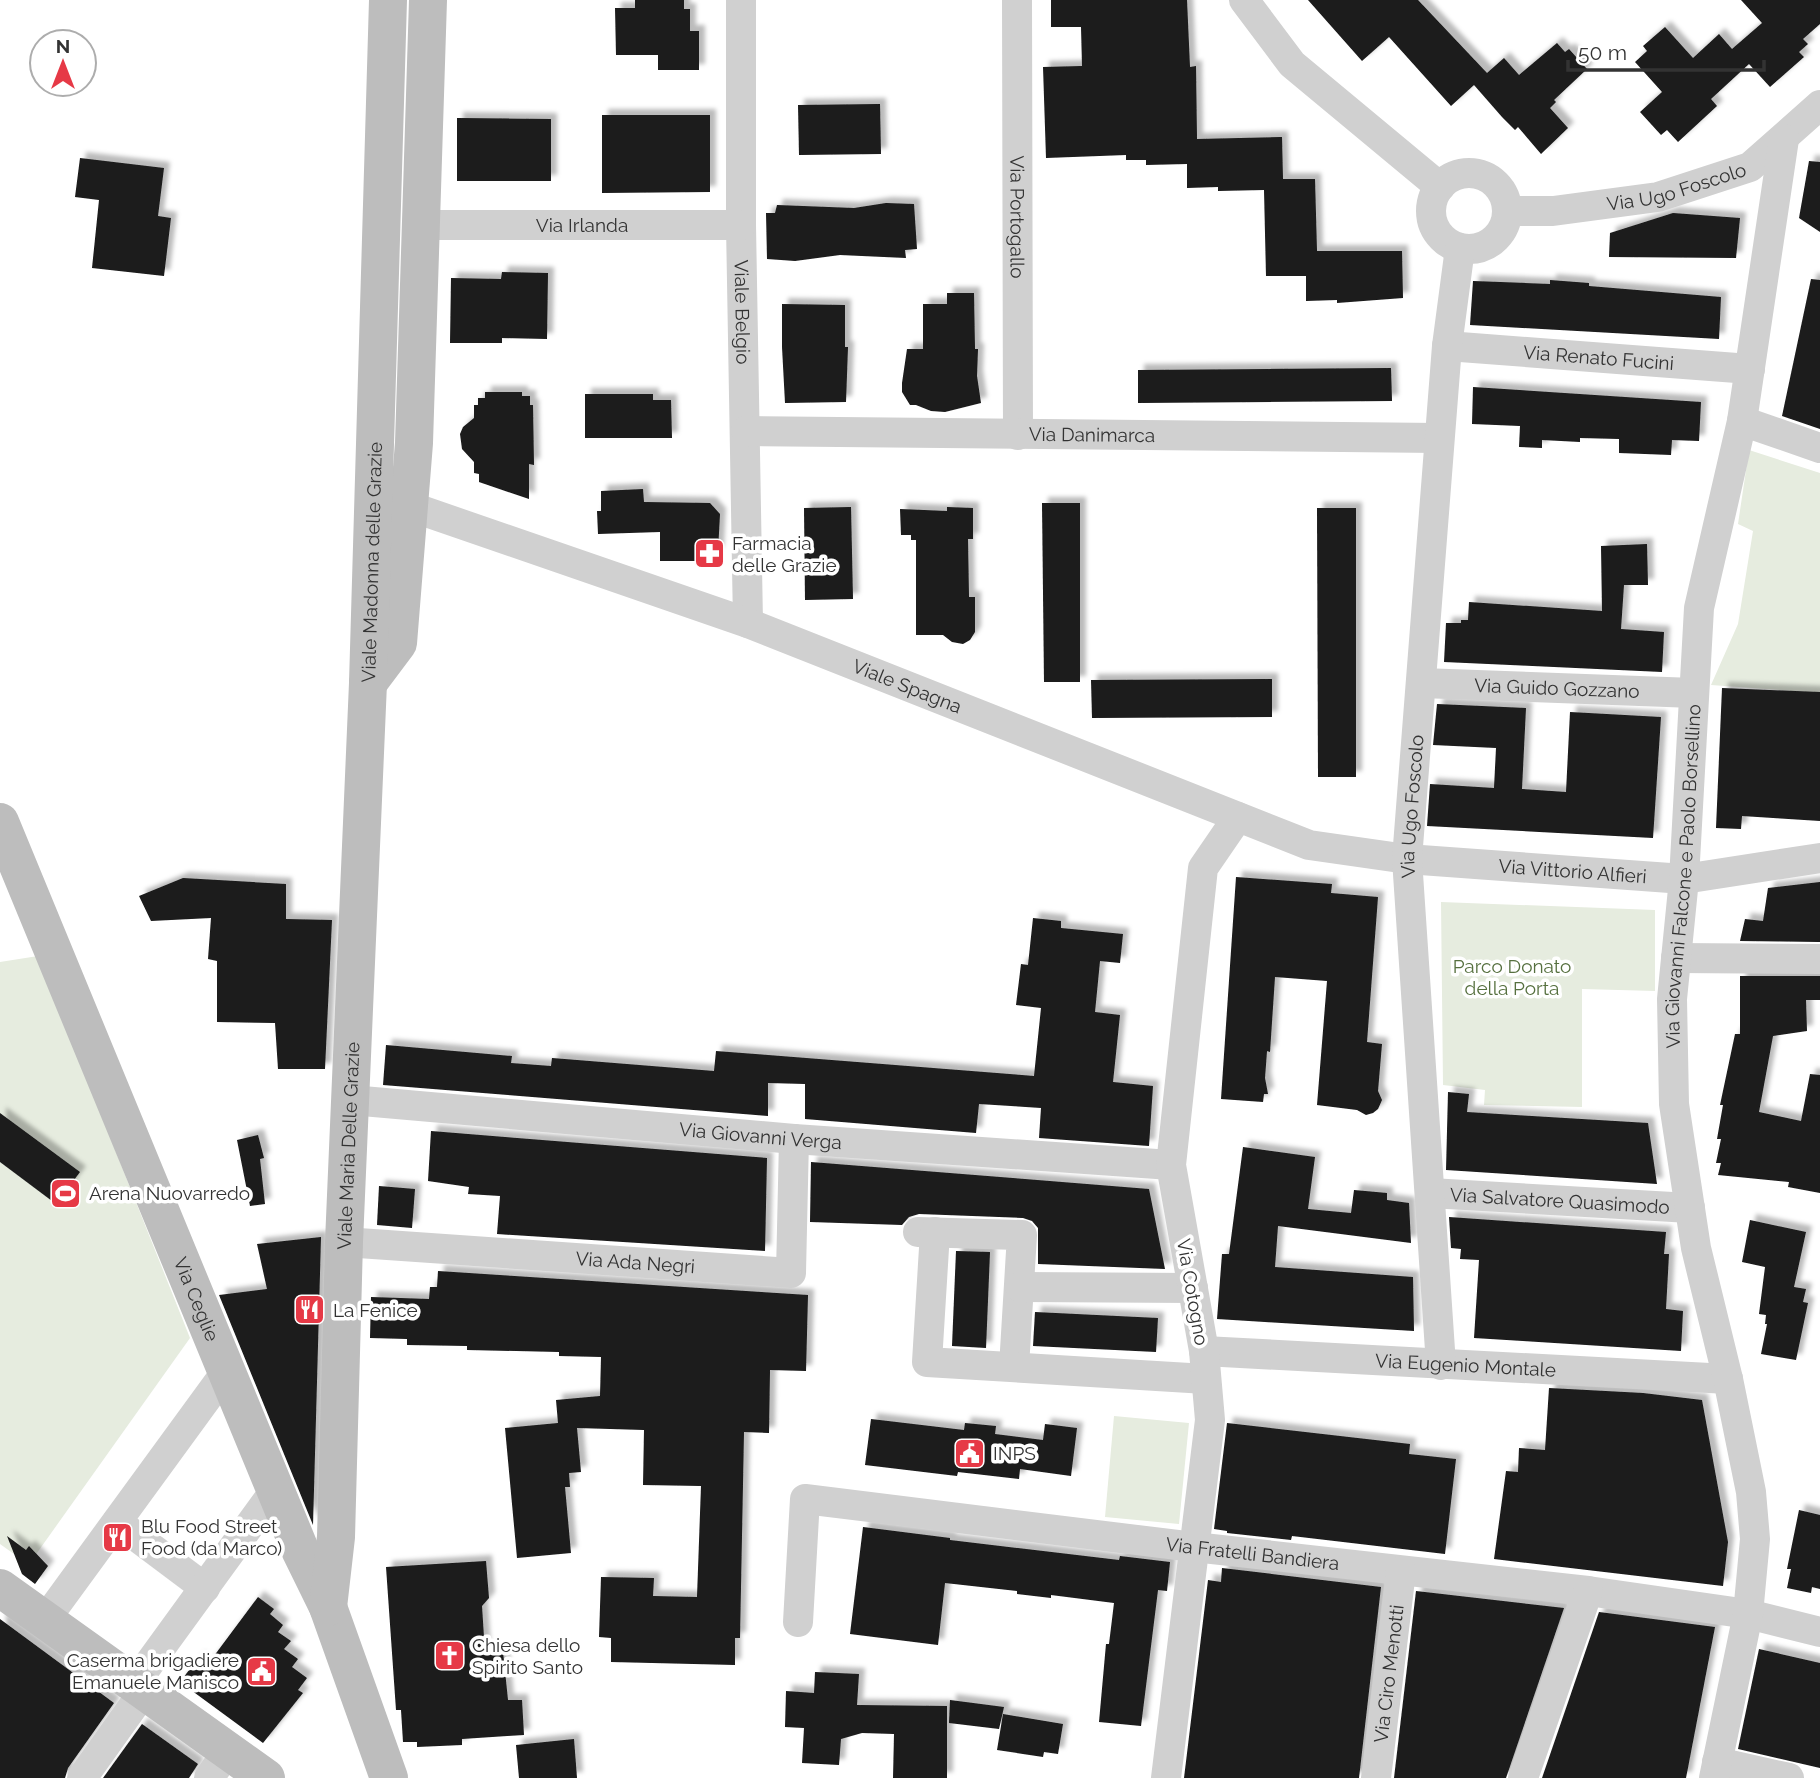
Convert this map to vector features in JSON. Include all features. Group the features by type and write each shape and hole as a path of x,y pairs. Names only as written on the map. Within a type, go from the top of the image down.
{"street":[{"name":"Viale Madonna delle Grazie","path":"368,683 388,0"},
{"name":"Viale Madonna delle Grazie","path":"368,683 398,643 414,443 428,0"},
{"name":"Viale Belgio","path":"741,0 741,225 748,623"},
{"name":"Via Portogallo","path":"1017,0 1018,435"},
{"path":"1244,0 1292,64 1440,187"},
{"name":"Via Ugo Foscolo","path":"1509,211 1553,211 1658,197 1750,167 1820,105"},
{"name":"Via Giovanni Falcone e Paolo Borsellino","path":"1716,1770 1748,1614 1755,1539 1751,1492 1728,1379 1696,1248 1674,1104 1672,999 1684,879 1699,608 1742,421 1784,139"},
{"path":"1469,172 1489,178 1504,192 1509,211 1504,231 1489,245 1469,251 1450,245 1435,231 1430,211 1435,192 1440,187 1450,178 1469,172"},
{"name":"Via Irlanda","path":"421,225 741,225"},
{"name":"Via Ugo Foscolo","path":"1441,1365 1408,859 1439,438 1447,346 1461,248"},
{"name":"Via Renato Fucini","path":"1447,346 1750,369"},
{"path":"1742,421 1820,448"},
{"name":"Via Danimarca","path":"746,431 1439,438"},
{"name":"Viale Spagna","path":"409,506 748,623 1310,845 1408,859"},
{"name":"Viale Maria Delle Grazie","path":"328,1607 336,1537 344,1242 368,683"},
{"name":"Via Guido Gozzano","path":"1421,683 1694,693"},
{"name":"Via Cotogno","path":"1166,1778 1210,1420 1205,1365 1171,1165 1203,868 1238,817"},
{"name":"Via Ceglie","path":"0,822 301,1552 328,1607 389,1778"},
{"name":"Via Vittorio Alfieri","path":"1408,859 1684,879 1820,858"},
{"path":"1676,958 1820,959"},
{"name":"Via Giovanni Verga","path":"351,1100 794,1139 1171,1165"},
{"name":"Via Ada Negri","path":"344,1242 791,1273 794,1139"},
{"name":"Via Salvatore Quasimodo","path":"1430,1193 1690,1208"},
{"name":"Via Eugenio Montale","path":"1020,1287 1022,1235 926,1232 927,1362 1014,1367 1441,1365 1728,1379"},
{"path":"1014,1367 1020,1287 1193,1288"},
{"path":"45,1620 226,1372"},
{"path":"82,1778 205,1588 276,1489"},
{"name":"Via Fratelli Bandiera","path":"798,1622 805,1499 1194,1547 1588,1591 1748,1614 1820,1632"},
{"path":"117,1521 205,1588"},
{"name":"Via Ciro Menotti","path":"1376,1778 1401,1571"},
{"path":"0,1588 139,1687 219,1765 266,1778"},
{"path":"1523,1778 1588,1591"},
{"path":"1716,1770 1789,1778"}],"green space":[{"path":"1749,450 1820,473 1820,693 1711,685 1738,624 1753,531 1738,524"},
{"name":"Parco Donato della Porta","path":"1441,902 1655,910 1655,991 1582,989 1582,1107 1484,1105 1485,1090 1443,1085"},
{"name":"Arena Nuovarredo","path":"38,956 190,1338 22,1574 14,1554 0,1544 0,962"},
{"path":"1114,1416 1189,1423 1179,1524 1105,1517"}],"building":[{"path":"635,0 684,0 684,9 690,9 690,31 699,31 699,70 658,70 658,55 616,55 615,8 635,8"},
{"path":"1051,0 1187,0 1190,67 1196,66 1197,139 1282,137 1283,179 1315,179 1317,251 1402,251 1403,298 1337,303 1337,300 1306,301 1306,276 1266,276 1264,190 1218,191 1218,187 1187,188 1187,164 1146,165 1146,160 1126,160 1126,155 1046,158 1043,67 1082,66 1081,27 1051,27"},
{"path":"1308,0 1418,0 1487,73 1504,58 1519,75 1557,43 1565,52 1569,49 1587,69 1554,100 1556,102 1550,108 1568,128 1541,154 1518,127 1515,130 1474,85 1451,106 1389,37 1362,61"},
{"path":"1741,0 1820,0 1820,24 1803,39 1808,44 1799,52 1804,57 1770,87 1749,64 1711,99 1717,106 1678,142 1667,130 1661,135 1640,112 1662,92 1635,62 1647,51 1643,46 1665,27 1693,58 1719,34 1732,49 1762,23"},
{"path":"880,104 881,154 799,155 798,105"},
{"path":"602,115 710,115 710,192 602,193"},
{"path":"457,118 551,119 551,181 457,181"},
{"path":"80,158 164,168 158,216 171,218 164,276 92,268 99,200 75,197"},
{"path":"1809,161 1820,162 1820,232 1799,218"},
{"path":"886,203 914,204 917,249 905,250 906,258 840,255 795,261 767,259 766,213 775,213 777,205 854,208"},
{"path":"1673,213 1740,218 1736,258 1609,257 1610,233"},
{"path":"502,272 548,273 547,339 502,338 502,343 450,343 451,278 501,279"},
{"path":"1811,279 1820,280 1820,429 1782,416"},
{"path":"1550,280 1589,283 1589,286 1721,297 1719,339 1470,325 1473,281 1550,284"},
{"path":"947,293 974,293 975,349 978,349 977,376 981,403 945,412 931,411 910,405 902,392 902,383 907,349 923,349 923,304 947,304"},
{"path":"782,304 845,305 845,347 848,347 846,402 785,403"},
{"path":"1391,368 1392,401 1138,403 1138,370"},
{"path":"1473,387 1701,402 1699,441 1672,440 1671,455 1619,453 1619,439 1580,438 1580,442 1542,440 1542,448 1519,447 1520,426 1472,424"},
{"path":"485,392 522,392 522,396 530,396 530,405 533,405 534,465 529,464 529,499 479,482 479,474 474,473 474,462 462,449 460,434 463,427 474,418 474,405 478,405 478,398 485,398"},
{"path":"585,394 653,394 653,400 671,400 672,438 585,438"},
{"path":"643,489 644,502 710,503 720,514 718,551 711,561 660,561 660,532 598,534 597,511 601,511 601,491"},
{"path":"1042,503 1080,503 1080,682 1044,682"},
{"path":"851,507 853,599 805,600 804,508"},
{"path":"947,507 973,508 973,539 968,539 969,597 975,597 975,632 970,640 963,644 952,642 943,635 916,635 916,540 911,540 911,535 901,535 900,509 947,511"},
{"path":"1317,508 1356,508 1356,777 1318,777"},
{"path":"1647,544 1648,585 1624,585 1621,629 1664,632 1662,672 1444,662 1446,623 1468,620 1469,602 1602,611 1601,546"},
{"path":"1272,679 1272,717 1092,718 1091,680"},
{"path":"1722,688 1820,692 1820,821 1742,816 1741,829 1716,828"},
{"path":"1437,704 1526,708 1522,789 1566,792 1570,712 1661,717 1653,838 1427,826 1430,784 1494,788 1496,748 1433,745"},
{"path":"1236,877 1332,884 1331,893 1378,897 1367,1042 1382,1044 1378,1091 1382,1100 1373,1113 1366,1115 1357,1110 1317,1105 1327,981 1275,977 1270,1052 1267,1051 1265,1078 1268,1094 1264,1094 1263,1102 1221,1099"},
{"path":"183,878 286,884 286,919 332,920 325,1069 278,1069 275,1023 217,1022 217,961 208,959 211,918 151,921 139,896"},
{"path":"1820,882 1820,942 1740,941 1745,919 1763,921 1768,888"},
{"path":"1033,918 1061,921 1061,928 1123,934 1120,963 1100,961 1095,1012 1120,1015 1113,1082 1153,1086 1149,1146 1039,1138 1041,1108 979,1104 976,1133 805,1119 805,1084 768,1083 768,1116 383,1085 386,1045 512,1056 511,1063 551,1066 552,1058 714,1071 716,1051 1034,1076 1041,1008 1016,1005 1021,964 1028,965"},
{"path":"1740,976 1820,976 1820,1000 1806,1000 1807,1031 1773,1036 1759,1112 1801,1121 1810,1074 1820,1075 1820,1193 1788,1187 1789,1182 1718,1175 1721,1163 1716,1163 1721,1139 1717,1139 1723,1105 1720,1105 1735,1034 1740,1034"},
{"path":"1448,1092 1469,1094 1467,1112 1648,1123 1657,1184 1446,1170"},
{"path":"0,1113 80,1172 56,1204 0,1162"},
{"path":"431,1131 767,1158 765,1251 497,1234 500,1196 468,1194 469,1187 428,1181"},
{"path":"258,1135 264,1158 260,1159 265,1204 250,1206 237,1140"},
{"path":"1243,1147 1315,1157 1308,1209 1351,1213 1354,1190 1387,1193 1387,1200 1409,1203 1411,1243 1278,1226 1275,1267 1413,1277 1414,1331 1217,1319 1222,1254 1229,1254"},
{"path":"811,1162 1149,1189 1165,1269 1038,1264 1038,1228 1032,1221 1023,1218 919,1214 909,1217 902,1225 810,1222"},
{"path":"379,1186 415,1189 412,1228 377,1225"},
{"path":"1449,1217 1666,1232 1664,1254 1669,1254 1666,1309 1683,1311 1681,1351 1474,1338 1479,1260 1460,1259 1461,1249 1451,1248"},
{"path":"1750,1220 1806,1232 1794,1287 1806,1289 1803,1302 1808,1303 1796,1360 1761,1354 1767,1324 1766,1315 1759,1314 1765,1267 1742,1262"},
{"path":"321,1237 313,1525 219,1295 267,1289 257,1244"},
{"path":"956,1251 990,1252 986,1348 952,1346"},
{"path":"438,1271 808,1295 806,1371 770,1370 769,1433 744,1432 740,1638 735,1638 735,1665 611,1662 611,1638 599,1637 601,1577 654,1578 653,1596 697,1597 701,1486 643,1485 644,1430 577,1428 581,1472 569,1473 570,1487 565,1487 571,1553 517,1558 505,1428 558,1423 556,1400 600,1396 601,1357 559,1356 559,1352 467,1350 467,1346 407,1345 407,1339 370,1338 371,1297 429,1299 430,1287 437,1287"},
{"path":"1035,1312 1158,1318 1156,1352 1033,1346"},
{"path":"1549,1388 1643,1393 1702,1400 1728,1542 1723,1586 1494,1559 1506,1471 1518,1472 1519,1448 1545,1450"},
{"name":"INPS","path":"871,1419 964,1430 965,1423 996,1426 995,1434 1043,1440 1045,1424 1077,1428 1071,1476 1020,1469 1019,1479 958,1472 957,1476 865,1465"},
{"path":"1227,1423 1410,1444 1409,1454 1456,1459 1445,1554 1292,1536 1291,1540 1227,1533 1214,1529"},
{"path":"1799,1510 1820,1515 1820,1589 1812,1587 1811,1593 1787,1588 1791,1569 1787,1569"},
{"path":"863,1527 1119,1560 1120,1556 1170,1562 1167,1591 1158,1590 1141,1726 1099,1722 1106,1644 1109,1644 1114,1603 1051,1595 1051,1598 1017,1594 1017,1591 945,1583 938,1645 850,1634"},
{"path":"7,1536 26,1550 29,1546 48,1566 35,1584 22,1574"},
{"name":"Chiesa dello Spirito Santo","path":"486,1561 489,1598 482,1606 485,1653 503,1652 508,1700 522,1700 524,1735 462,1739 462,1745 417,1747 417,1742 403,1742 401,1710 396,1710 386,1567"},
{"path":"1222,1568 1381,1587 1359,1778 1184,1778 1208,1580 1221,1582"},
{"path":"1416,1591 1564,1608 1506,1778 1394,1778"},
{"name":"Caserma brigadiere Emanuele Manisco","path":"258,1597 274,1609 270,1614 283,1625 278,1632 291,1641 284,1649 298,1659 292,1667 307,1678 298,1690 303,1693 263,1743 180,1682 199,1657 208,1664"},
{"path":"1599,1612 1715,1627 1686,1778 1542,1778"},
{"path":"0,1619 114,1703 68,1768 65,1778 0,1778"},
{"path":"1759,1649 1820,1663 1820,1768 1738,1749"},
{"path":"815,1672 859,1674 857,1705 947,1706 947,1778 893,1778 894,1734 862,1733 841,1739 839,1765 802,1763 804,1728 785,1727 786,1691 814,1693"},
{"path":"950,1700 1004,1707 999,1729 949,1723"},
{"path":"1003,1714 1063,1724 1058,1754 1044,1752 1043,1757 997,1750"},
{"path":"142,1724 198,1764 189,1778 103,1778"},
{"path":"574,1739 577,1778 519,1778 516,1745"}],"place":[{"name":"Farmacia delle Grazie","path":"709,554"},
{"name":"Arena Nuovarredo","path":"66,1193"},
{"name":"La Fenice","path":"310,1310"},
{"name":"INPS","path":"970,1453"},
{"name":"Blu Food Street Food (da Marco)","path":"118,1537"},
{"name":"Chiesa dello Spirito Santo","path":"449,1656"},
{"name":"Caserma brigadiere Emanuele Manisco","path":"262,1671"}]}
